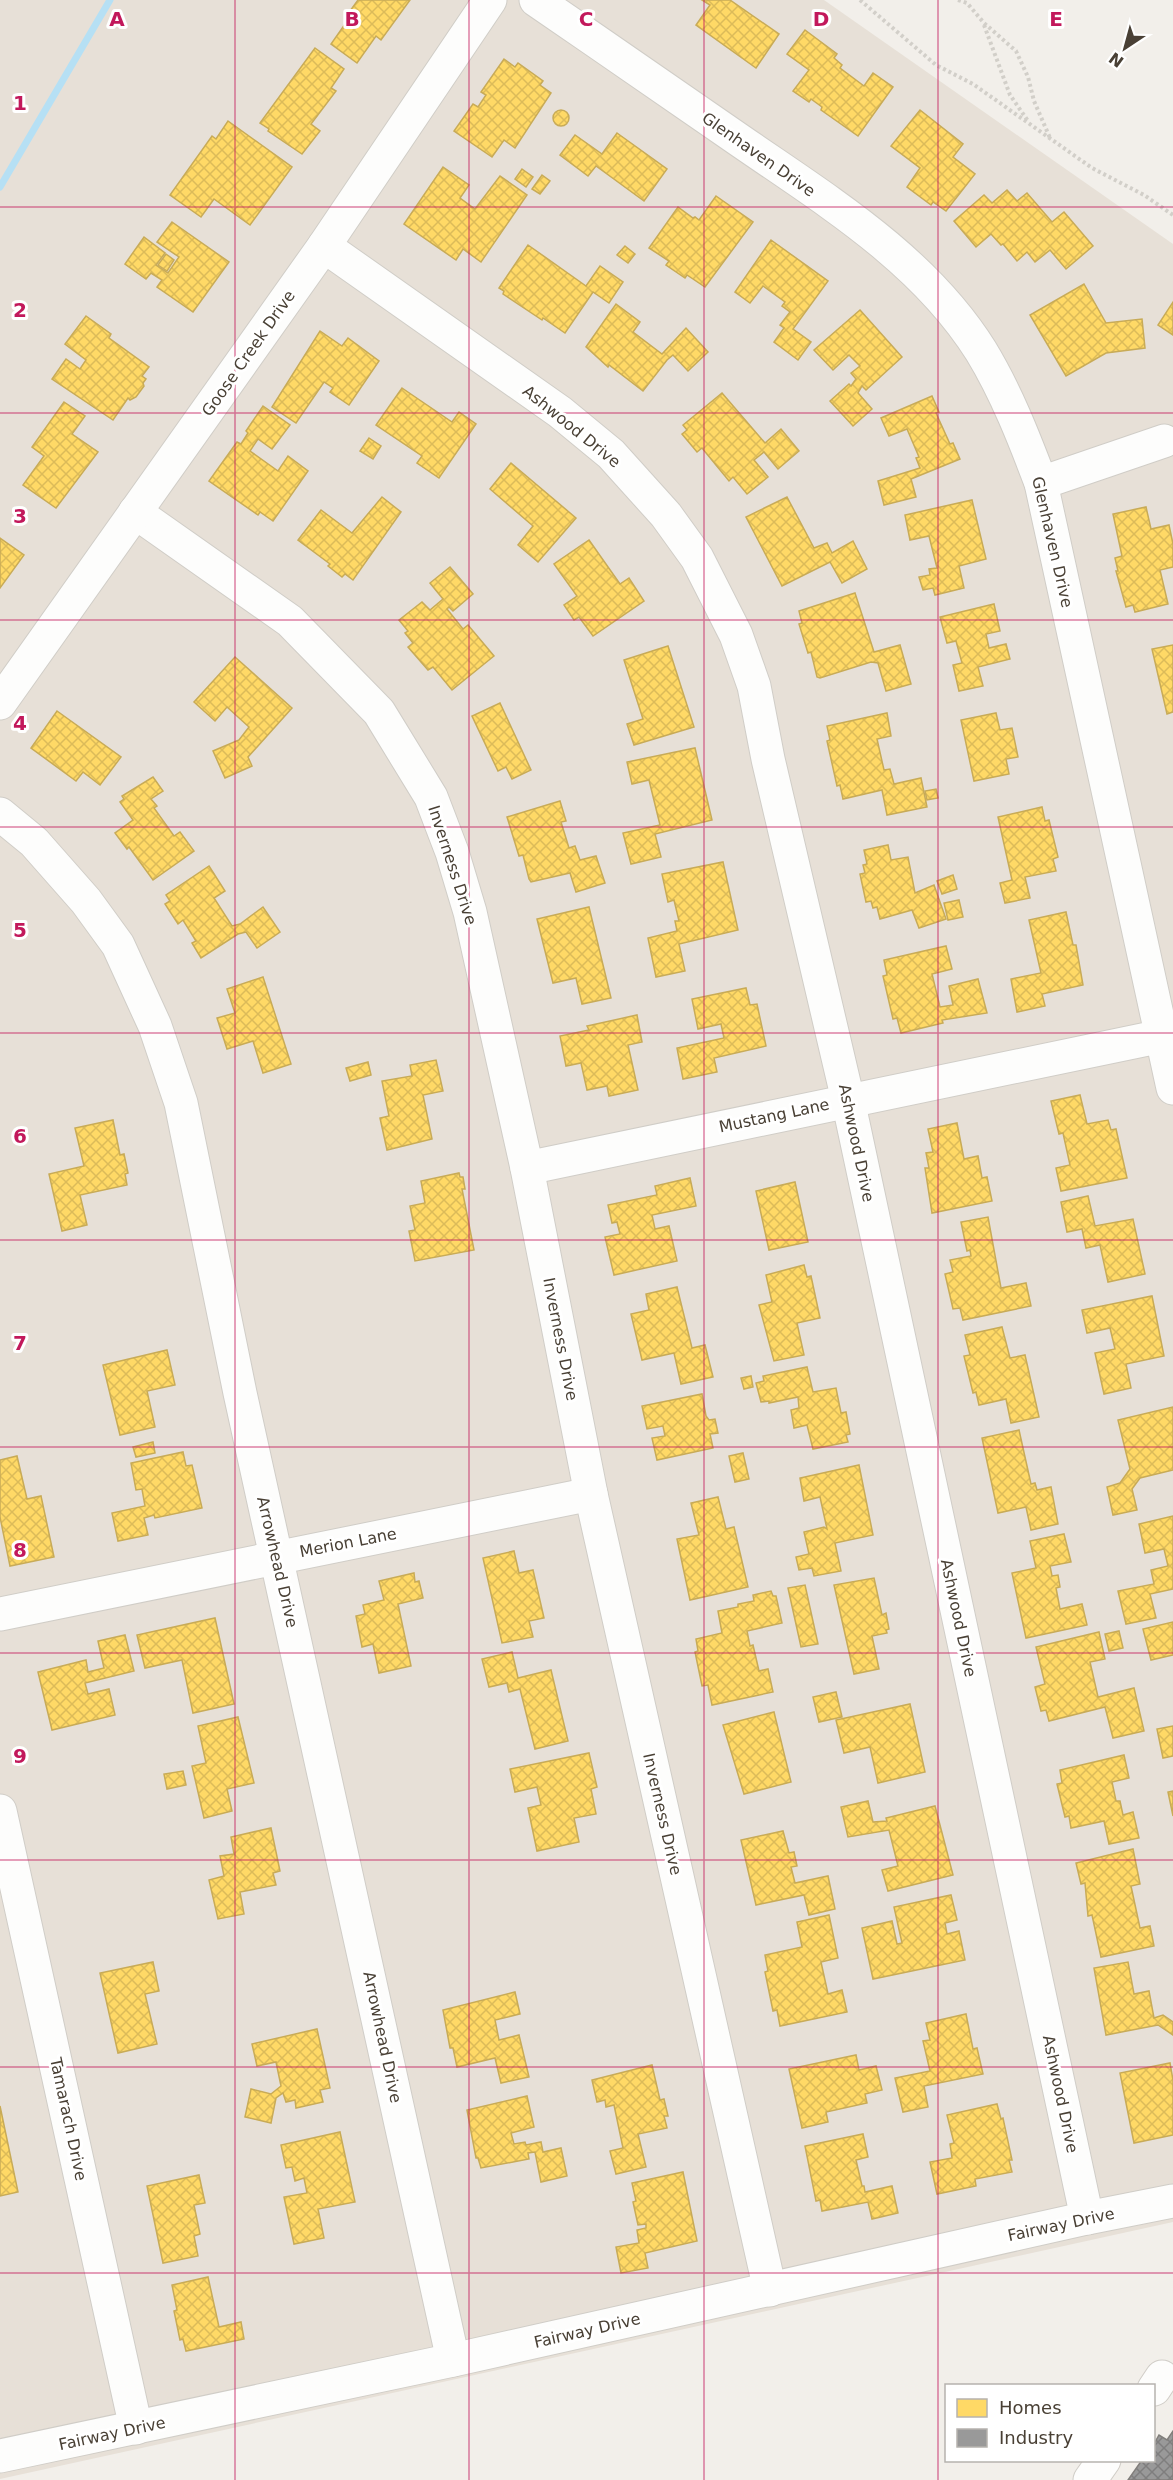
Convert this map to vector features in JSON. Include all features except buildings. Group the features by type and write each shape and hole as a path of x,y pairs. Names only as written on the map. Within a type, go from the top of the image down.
{"street":[{"name":"Goose Creek Drive","path":"0,703 324,246 490,0"},
{"name":"Glenhaven Drive","path":"536,0 832,204 897,254 938,294 981,350 1013,413 1041,483 1173,1088"},
{"name":"Ashwood Drive","path":"324,246 560,412 611,454 659,507 697,558 736,635 754,686 768,759 848,1100 1087,2218"},
{"path":"1041,483 1164,441"},
{"name":"Inverness Drive","path":"135,512 290,621 379,712 431,797 452,852 470,912 527,1168 591,1494 770,2290"},
{"name":"Arrowhead Drive","path":"0,814 34,842 86,901 118,945 156,1026 181,1103 240,1393 453,2360"},
{"name":"Mustang Lane","path":"527,1168 1162,1036"},
{"name":"Merion Lane","path":"0,1614 591,1494"},
{"name":"Tamarach Drive","path":"0,1811 136,2428"},
{"name":"Fairway Drive","path":"0,2456 453,2360 1087,2218 1173,2201"},
{"path":"1090,2480 1103,2462"}],"path":[{"path":"860,0 936,64 973,84 1092,168 1144,195 1173,215"},
{"path":"958,0 967,3 984,23 1016,51 1028,76 1034,101 1050,139"},
{"path":"984,23 1010,95 1030,124"}],"shaded area":[{"path":"0,0 824,0 1173,244 1173,2222 0,2479"}],"waterway":[{"path":"0,187 110,0"}]}
